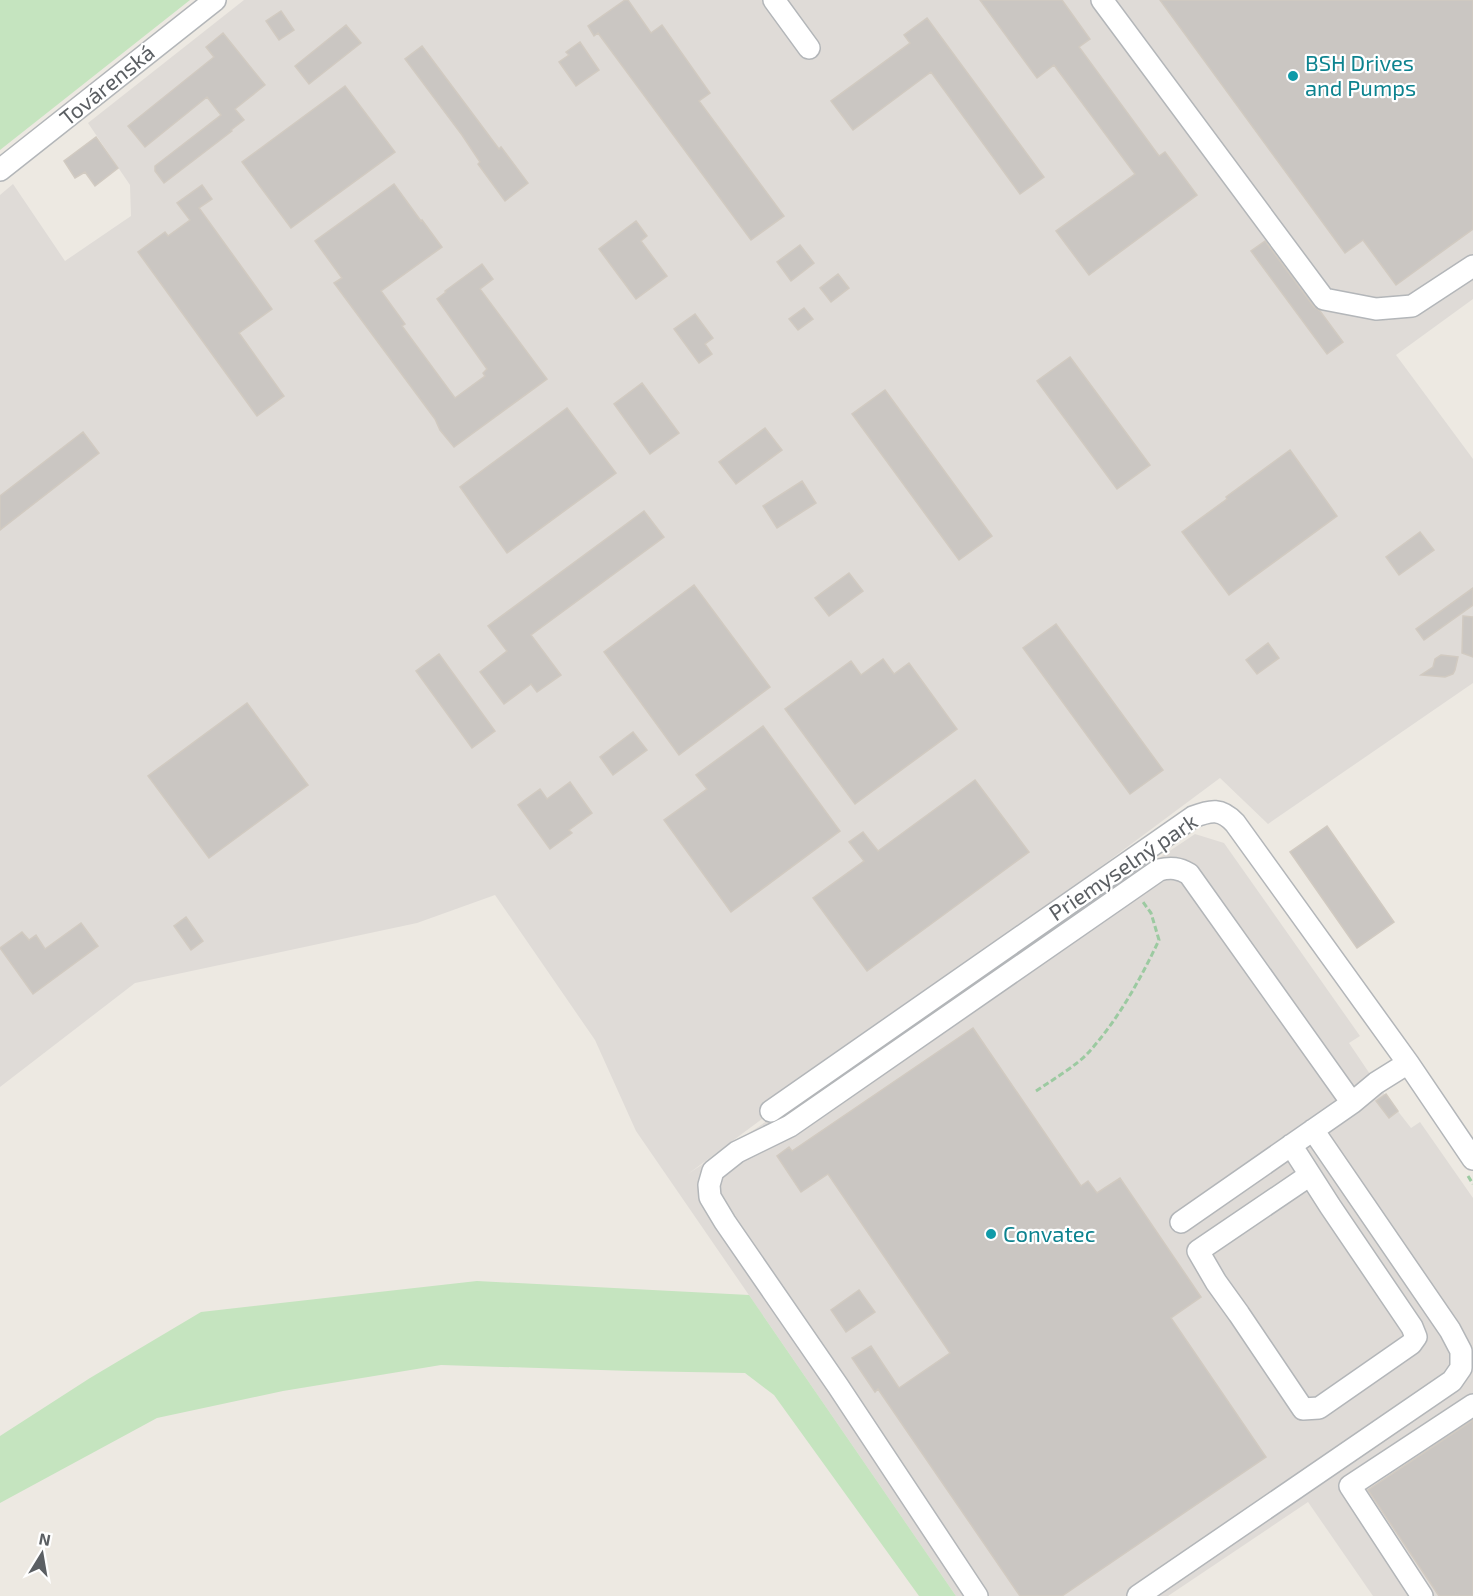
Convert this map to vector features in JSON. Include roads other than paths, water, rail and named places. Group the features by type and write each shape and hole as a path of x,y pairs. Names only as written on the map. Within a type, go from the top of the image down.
{"street":[{"name":"Továrenská","path":"0,170 215,0"},
{"path":"774,0 809,48"},
{"path":"1102,0 1324,300 1376,309 1412,306 1473,266"},
{"name":"Priemyselný park","path":"771,1111 1193,817 1206,812 1217,812 1227,815 1234,823 1408,1063 1473,1159"},
{"name":"Priemyselný park","path":"977,1596 838,1386 725,1222 710,1197 709,1185 712,1171 737,1152 790,1126 1132,888 1159,870 1168,867 1189,874 1352,1102"},
{"path":"1181,1222 1376,1083 1408,1063"},
{"path":"1138,1596 1452,1381 1461,1368 1461,1351 1450,1330 1313,1130"},
{"path":"1291,1145 1416,1336 1411,1344 1319,1408 1303,1409 1216,1282 1198,1251 1310,1175"},
{"path":"1422,1596 1350,1486 1473,1405"}],"place":[{"name":"BSH Drives and Pumps","path":"1293,76"},
{"name":"Convatec","path":"991,1234"}]}
